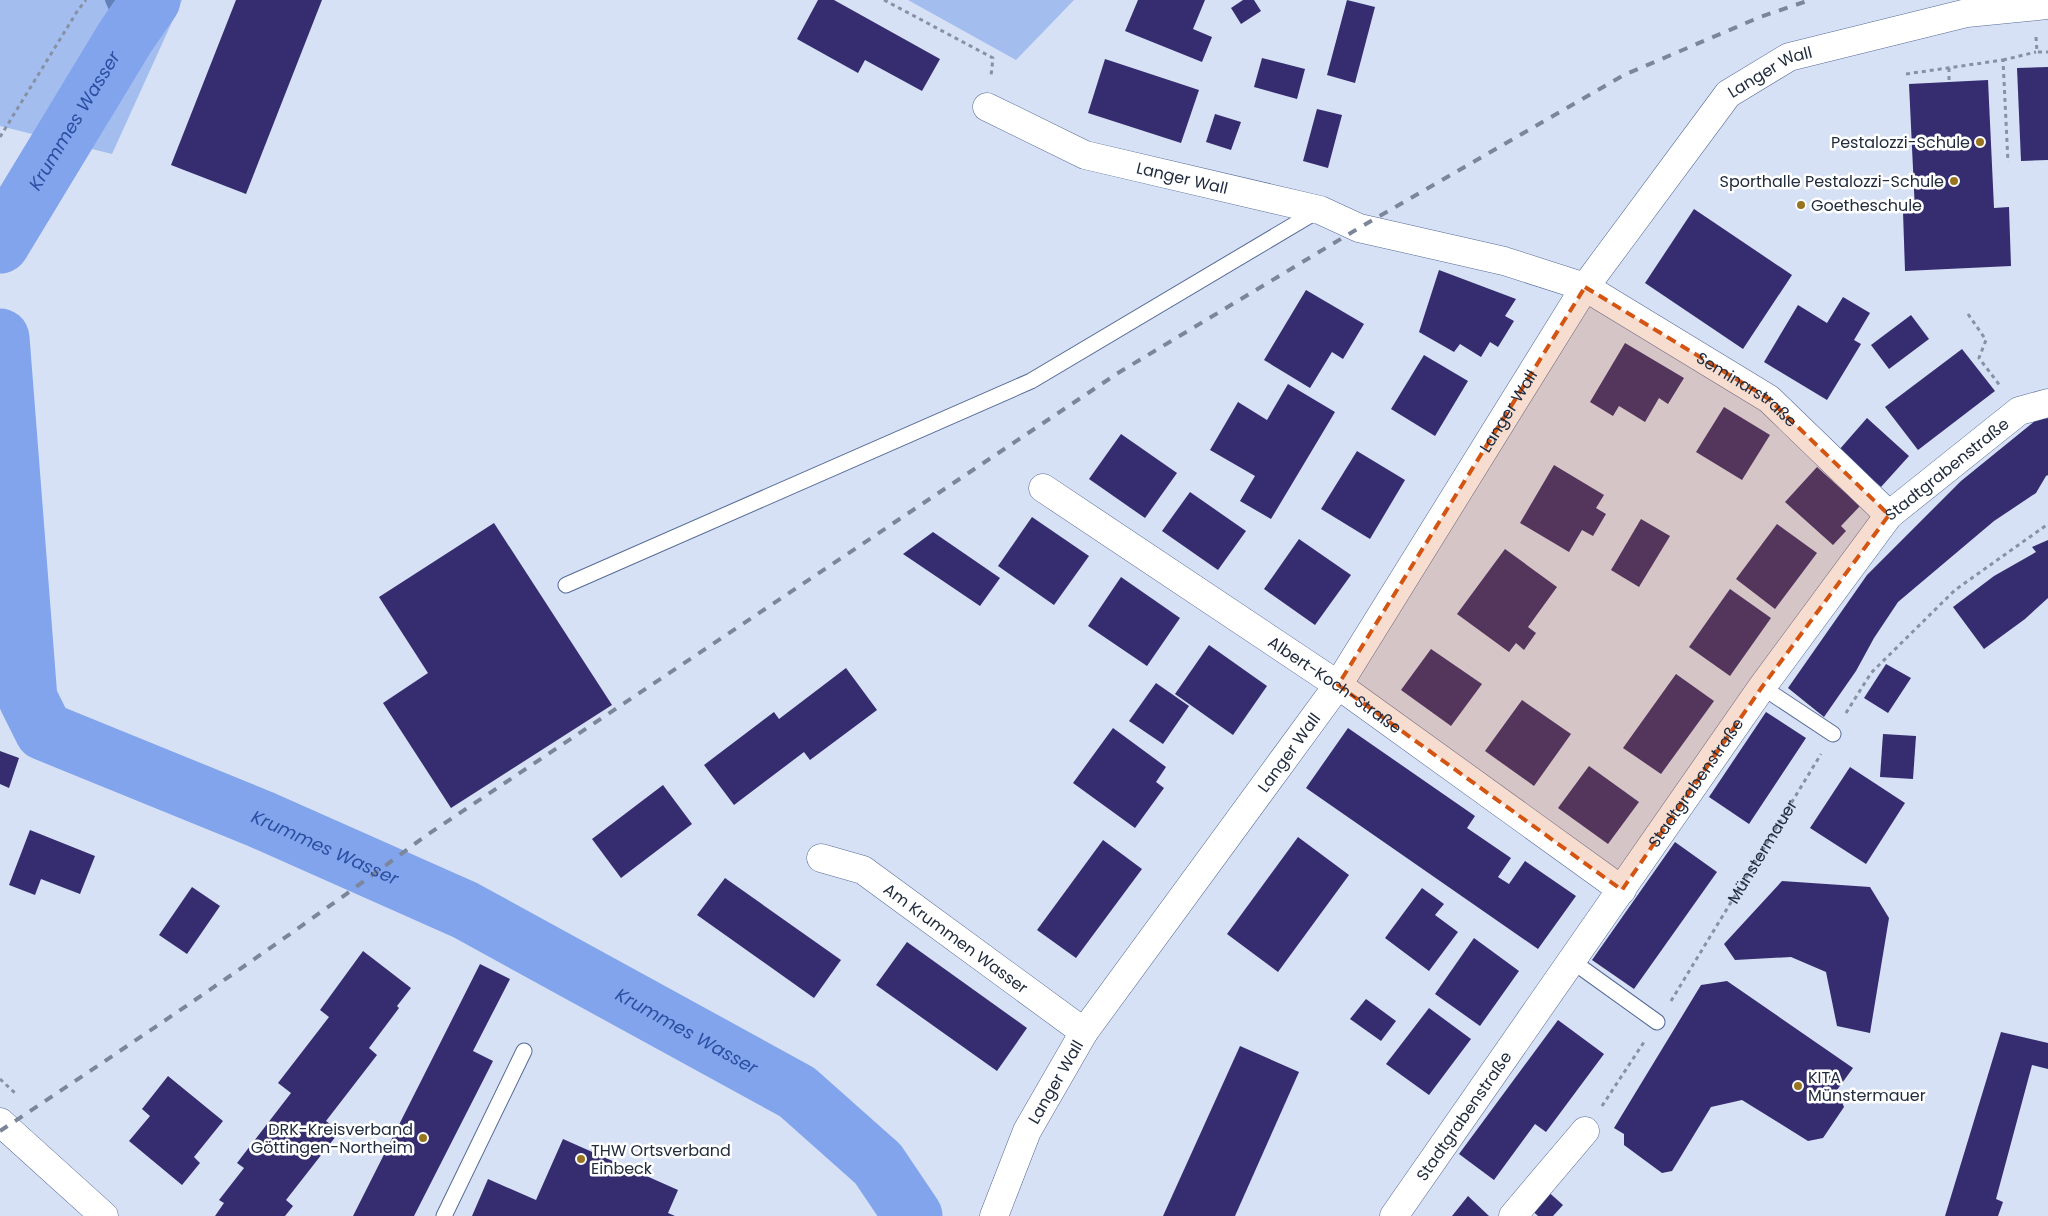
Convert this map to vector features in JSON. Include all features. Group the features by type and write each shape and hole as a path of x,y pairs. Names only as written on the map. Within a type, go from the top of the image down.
{"street":[{"name":"Langer Wall","path":"994,1216 1027,1130 1084,1032 1338,686 1585,286 1728,94 1789,57 1966,7 2048,5"},
{"name":"Langer Wall","path":"987,107 1085,155 1320,210 1358,228 1504,261 1585,286"},
{"name":"Seminarstraße","path":"1585,286 1769,399 1889,515"},
{"name":"Stadtgrabenstraße","path":"1394,1216 1762,687 1889,515 2019,411 2048,403"},
{"name":"Albert-Koch-Straße","path":"1043,488 1338,686 1622,890"},
{"name":"Am Krummen Wasser","path":"821,858 863,870 1084,1032"},
{"path":"0,1122 94,1213"},
{"path":"1513,1216 1585,1131"}],"lane":[{"path":"566,584 1031,382 1320,210"},
{"path":"1762,687 1833,734"},
{"path":"1572,962 1658,1022"},
{"path":"444,1216 524,1051"}],"path":[{"path":"0,137 86,0"},
{"path":"884,0 993,58 987,107"},
{"path":"1906,74 2003,60 2037,52"},
{"path":"2003,60 2008,162"},
{"path":"1948,68 1949,82"},
{"path":"0,126 6,128"},
{"path":"1968,314 1986,340 1980,358 2019,411"},
{"name":"Münstermauer","path":"1585,1131 1658,1022 1871,673 1955,590 2048,524"}],"highlighted area":[{"path":"1585,287 1769,399 1889,515 1762,687 1622,890 1338,685"}],"shaded area":[{"path":"0,0 182,0 112,154 0,126"},
{"path":"908,0 1074,0 1016,60"}],"building":[{"path":"236,0 322,0 246,194 171,165"},
{"path":"818,0 834,0 940,59 922,91 865,60 858,73 797,39"},
{"path":"1138,0 1205,0 1193,29 1212,37 1202,62 1125,31"},
{"path":"1243,0 1254,0 1261,11 1241,24 1231,8"},
{"path":"1347,0 1375,7 1355,83 1327,75"},
{"path":"1262,58 1305,69 1297,99 1254,87"},
{"path":"1105,59 1199,90 1181,143 1088,113"},
{"path":"2048,67 2048,160 2021,161 2017,68"},
{"name":"Sporthalle Pestalozzi-Schule","path":"1988,80 1994,208 2009,207 2011,266 1905,271 1903,212 1915,211 1909,84"},
{"path":"1317,109 1342,115 1328,168 1303,161"},
{"path":"1215,114 1241,122 1231,150 1206,142"},
{"path":"1694,209 1792,275 1743,349 1645,283"},
{"path":"1439,270 1516,299 1505,316 1514,321 1498,347 1490,342 1481,357 1460,344 1454,352 1419,332"},
{"path":"1306,290 1364,324 1343,359 1332,352 1310,388 1264,360"},
{"path":"1843,297 1870,313 1854,340 1861,344 1827,400 1764,362 1798,305 1827,323"},
{"path":"1911,315 1929,339 1889,369 1871,345"},
{"path":"1625,343 1684,378 1668,404 1659,398 1645,422 1619,406 1613,416 1590,402"},
{"path":"1962,349 1995,391 1918,450 1885,407"},
{"path":"1424,355 1468,381 1435,436 1391,409"},
{"path":"1288,384 1335,412 1271,519 1240,501 1255,476 1210,450 1238,402 1267,420"},
{"path":"1724,407 1770,435 1742,480 1696,452"},
{"path":"1867,418 1909,456 1881,487 1839,450"},
{"path":"2048,418 2048,475 2036,493 1994,521 1898,602 1874,638 1856,671 1824,717 1788,688 1867,575 1961,481 2036,420"},
{"path":"1121,434 1177,473 1145,518 1089,479"},
{"path":"1357,451 1405,480 1370,539 1321,509"},
{"path":"1554,465 1604,495 1596,508 1606,514 1593,536 1582,530 1569,552 1520,523"},
{"path":"1817,467 1860,506 1841,526 1846,531 1833,545 1785,502"},
{"path":"1190,492 1246,531 1218,570 1162,531"},
{"path":"1032,517 1089,556 1054,605 998,566"},
{"path":"1641,519 1670,536 1639,587 1611,570"},
{"path":"494,523 612,705 451,808 383,703 428,673 379,597"},
{"path":"1777,524 1817,553 1775,609 1736,579"},
{"path":"933,532 1000,578 980,606 903,554"},
{"path":"1299,539 1351,575 1315,625 1264,589"},
{"path":"2048,540 2048,598 2025,619 1984,649 1953,607 1994,576 2036,552 2032,547"},
{"path":"1505,549 1557,587 1528,627 1536,633 1524,650 1516,643 1509,652 1457,614"},
{"path":"1121,577 1180,618 1147,666 1088,626"},
{"path":"1730,589 1771,618 1730,676 1689,647"},
{"path":"1209,645 1267,686 1233,735 1175,694"},
{"path":"1431,649 1482,684 1451,726 1401,690"},
{"path":"1886,664 1911,678 1888,713 1864,698"},
{"path":"846,668 877,710 810,760 804,752 734,805 704,765 774,712 779,719"},
{"path":"1676,674 1714,701 1661,774 1623,748"},
{"path":"1156,683 1189,706 1163,744 1129,721"},
{"path":"1522,700 1571,734 1534,786 1485,751"},
{"path":"1766,712 1806,738 1749,824 1709,797"},
{"path":"1113,728 1166,767 1156,782 1164,788 1135,828 1073,783"},
{"path":"1348,728 1475,816 1467,828 1511,858 1498,877 1509,884 1525,861 1576,896 1538,949 1306,788"},
{"path":"1883,734 1916,736 1913,779 1880,777"},
{"path":"0,751 19,758 9,788 0,784"},
{"path":"1589,766 1639,802 1608,844 1558,808"},
{"path":"1850,767 1905,803 1866,864 1810,828"},
{"path":"663,785 692,824 621,878 592,839"},
{"path":"30,830 95,856 80,894 41,879 35,895 9,885"},
{"path":"1298,837 1349,875 1278,972 1227,934"},
{"path":"1103,840 1142,869 1076,958 1037,930"},
{"path":"1675,842 1717,872 1634,989 1592,960"},
{"path":"725,878 841,960 814,998 697,915"},
{"path":"1782,881 1870,887 1889,918 1870,1033 1837,1026 1826,972 1791,957 1735,960 1724,944"},
{"path":"192,887 220,906 187,954 159,935"},
{"path":"1422,888 1444,904 1435,915 1458,932 1429,971 1385,938"},
{"path":"1474,938 1519,971 1480,1026 1435,994"},
{"path":"907,942 1027,1028 997,1071 876,985"},
{"path":"363,951 411,988 397,1006 399,1008 369,1048 377,1055 326,1121 340,1131 286,1200 293,1206 285,1216 215,1216 224,1203 219,1200 244,1168 237,1163 291,1093 278,1083 329,1017 320,1010"},
{"name":"DRK-Kreisverband Göttingen-Northeim","path":"480,964 510,979 473,1051 493,1061 414,1216 353,1216"},
{"path":"1727,981 1853,1068 1837,1090 1844,1107 1823,1138 1808,1141 1742,1100 1711,1107 1672,1171 1662,1173 1624,1145 1624,1134 1614,1128 1701,985"},
{"path":"1366,999 1396,1021 1381,1041 1350,1019"},
{"path":"1429,1008 1471,1039 1429,1095 1386,1064"},
{"path":"1558,1020 1604,1054 1546,1132 1535,1124 1494,1180 1459,1154"},
{"path":"2001,1032 2048,1043 2048,1069 2032,1065 1996,1199 2003,1202 1998,1216 1945,1216"},
{"path":"1240,1046 1299,1072 1235,1216 1163,1216"},
{"path":"168,1076 223,1121 194,1157 200,1163 182,1185 129,1141 150,1116 142,1109"},
{"name":"THW Ortsverband Einbeck","path":"563,1139 678,1190 668,1213 675,1216 472,1216 488,1179 536,1200"},
{"path":"1544,1188 1563,1205 1553,1216 1538,1216 1528,1207"},
{"path":"1468,1196 1489,1216 1452,1216"}],"waterway":[{"path":"110,0 126,36"},
{"name":"Krummes Wasser","path":"0,244 126,36 151,0"},
{"name":"Krummes Wasser","path":"0,338 28,699 44,731 260,819 465,910 797,1092 878,1164 913,1216"}],"railway":[{"path":"0,1131 267,950 424,837 1118,373 1359,228 1624,75 1760,17 1810,0"}],"place":[{"name":"Pestalozzi-Schule","path":"1980,142"},
{"name":"Sporthalle Pestalozzi-Schule","path":"1954,181"},
{"name":"Goetheschule","path":"1801,205"},
{"name":"KITA Münstermauer","path":"1798,1086"},
{"name":"DRK-Kreisverband Göttingen-Northeim","path":"423,1138"},
{"name":"THW Ortsverband Einbeck","path":"581,1159"}]}
